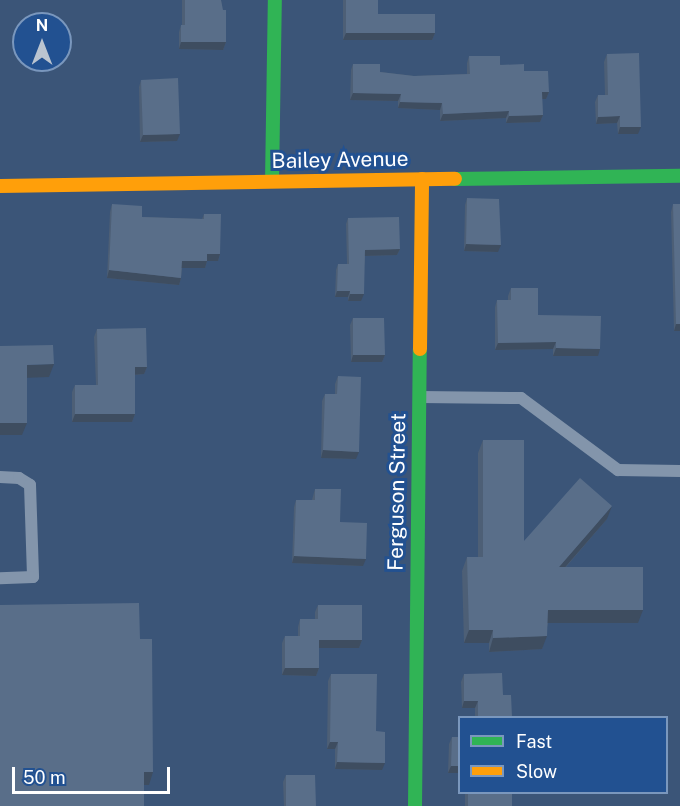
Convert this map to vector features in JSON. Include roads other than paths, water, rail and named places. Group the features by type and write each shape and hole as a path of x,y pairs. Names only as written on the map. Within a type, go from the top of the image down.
{"street":[{"path":"272,182 275,0"},
{"name":"Bailey Avenue","path":"0,186 680,176"},
{"name":"Ferguson Street","path":"415,806 422,179"}],"lane":[{"path":"419,397 521,398 618,470 680,471"},
{"path":"0,477 18,478 30,485 33,577 0,578"}]}
